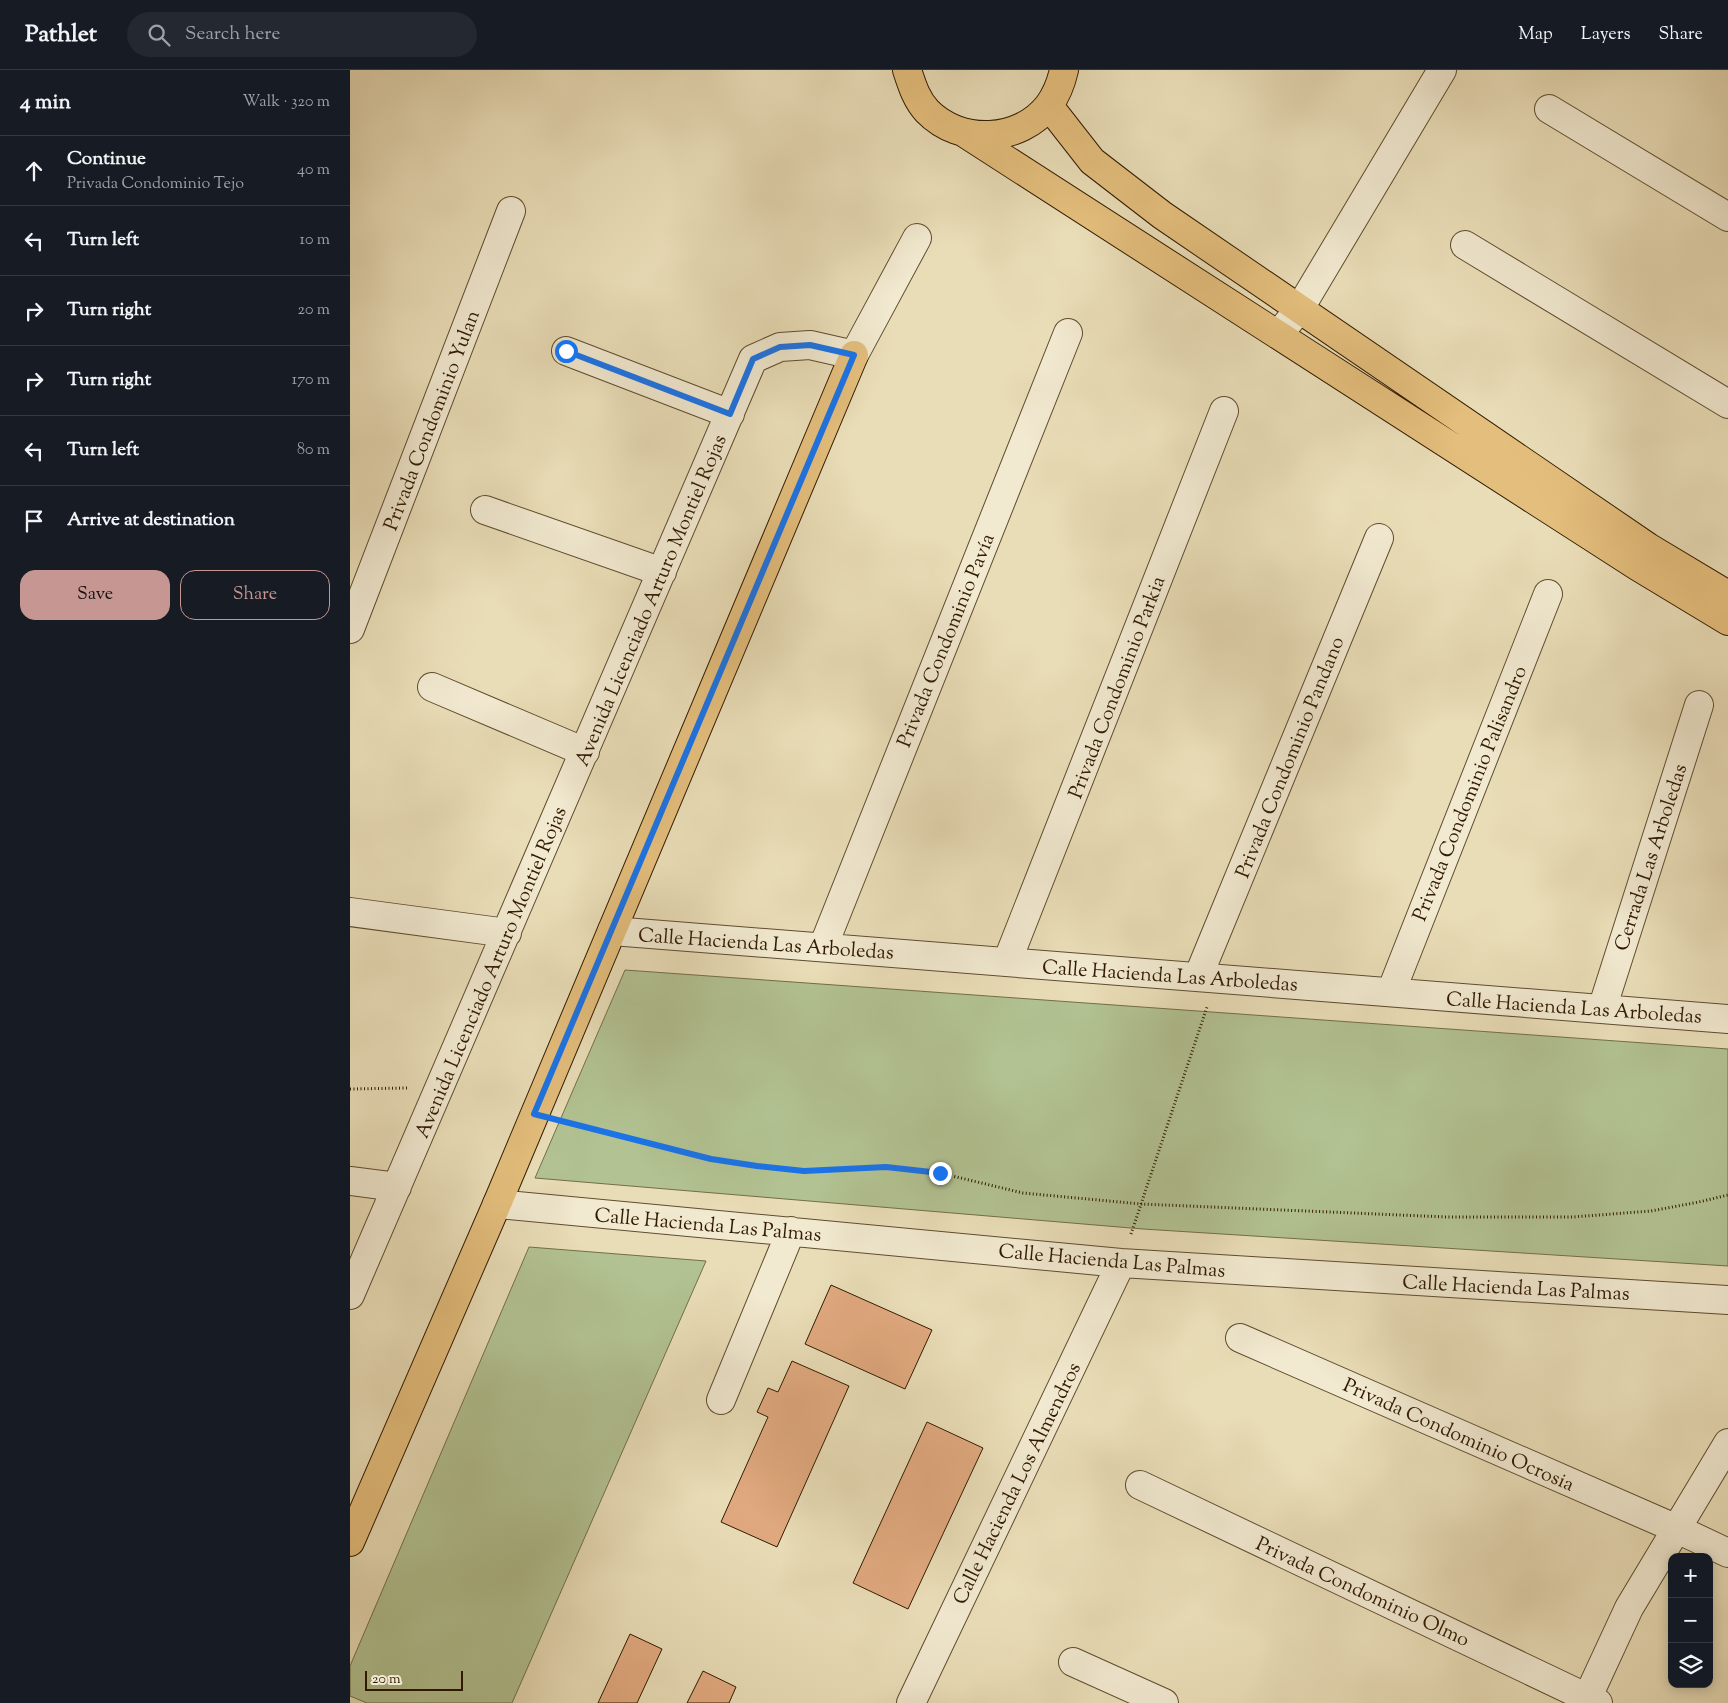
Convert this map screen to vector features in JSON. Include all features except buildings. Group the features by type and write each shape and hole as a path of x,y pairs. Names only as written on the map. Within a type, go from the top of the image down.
{"main road":[{"path":"907,70 914,92 927,111 945,125 966,134 1637,566 1728,621"},
{"path":"966,134 990,136 1012,132 1032,121 1049,106 1060,86 1064,70"},
{"path":"1049,106 1092,161 1162,215 1648,547 1728,595"},
{"path":"350,1542 497,1204 854,355"}],"street":[{"path":"1278,334 1300,308 1442,70"},
{"path":"1549,109 1728,217"},
{"name":"Privada Condominio Yulan","path":"350,629 511,211"},
{"path":"854,355 916,238"},
{"path":"1465,245 1728,404"},
{"name":"Privada Condominio Pavía","path":"823,948 1068,333"},
{"name":"Avenida Licenciado Arturo Montiel Rojas","path":"350,1295 753,359 780,347 810,345 854,355"},
{"path":"566,351 730,414"},
{"name":"Privada Condominio Parkia","path":"1007,962 1224,411"},
{"path":"485,510 662,572"},
{"name":"Privada Condominio Pandano","path":"1207,978 1379,538"},
{"name":"Privada Condominio Palisandro","path":"1391,992 1548,594"},
{"path":"432,687 585,752"},
{"name":"Cerrada Las Arboledas","path":"1602,1009 1699,705"},
{"path":"350,912 507,933"},
{"name":"Calle Hacienda Las Arboledas","path":"612,931 1728,1019"},
{"path":"350,1181 397,1187"},
{"name":"Calle Hacienda Las Palmas","path":"497,1204 1121,1264 1728,1300"},
{"path":"722,1400 792,1231"},
{"name":"Calle Hacienda Los Almendros","path":"911,1703 1121,1264"},
{"name":"Privada Condominio Ocrosia","path":"1240,1338 1728,1553"},
{"path":"1590,1701 1629,1608 1728,1443"},
{"name":"Privada Condominio Olmo","path":"1140,1485 1590,1701"},
{"path":"1073,1662 1164,1703"}],"path":[{"path":"1121,1264 1141,1204 1207,978"},
{"path":"350,1089 440,1089"},
{"path":"534,1114 711,1159 757,1166 804,1171 895,1168 940,1173 1022,1193 1141,1204 1447,1217 1573,1217 1651,1211 1728,1195"}],"green space":[{"path":"625,970 1728,1049 1728,1266 1143,1229 535,1178"},
{"path":"529,1247 706,1261 512,1703 367,1703 350,1696 350,1666"}],"route":[{"path":"566,351 730,414 753,359 780,347 810,345 854,355 534,1114 711,1159 757,1166 804,1171 886,1167 940,1173"}]}
